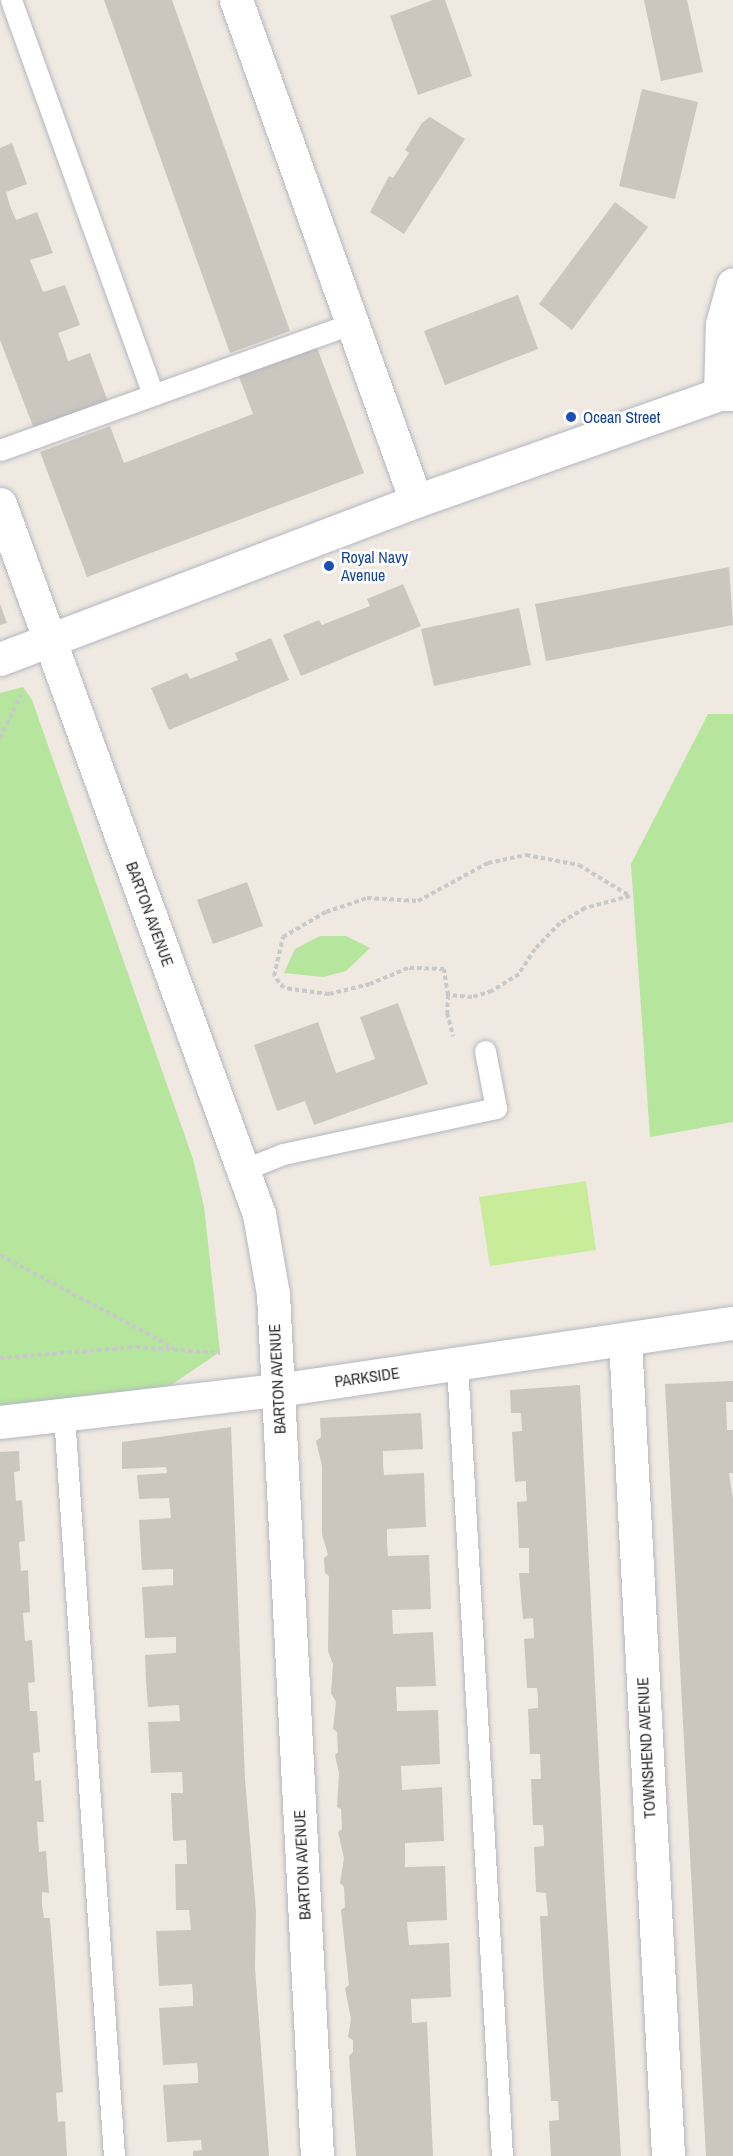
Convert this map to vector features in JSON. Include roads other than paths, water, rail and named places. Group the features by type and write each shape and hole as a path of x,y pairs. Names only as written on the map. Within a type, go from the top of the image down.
{"street":[{"path":"236,0 416,501"},
{"path":"0,658 416,501 727,394 722,324 733,284"},
{"name":"BARTON AVENUE","path":"0,504 259,1214 273,1294 316,2156"},
{"name":"PARKSIDE","path":"0,1422 278,1390 733,1323"},
{"name":"TOWNSHEND AVENUE","path":"625,1340 668,2156"}],"lane":[{"path":"11,0 153,394"},
{"path":"0,450 352,323"},
{"path":"243,1170 283,1154 496,1108 485,1051"},
{"path":"457,1364 502,2156"},
{"path":"64,1415 114,2156"}],"place":[{"name":"Ocean Street","path":"571,417"},
{"name":"Royal Navy Avenue","path":"329,566"}]}
